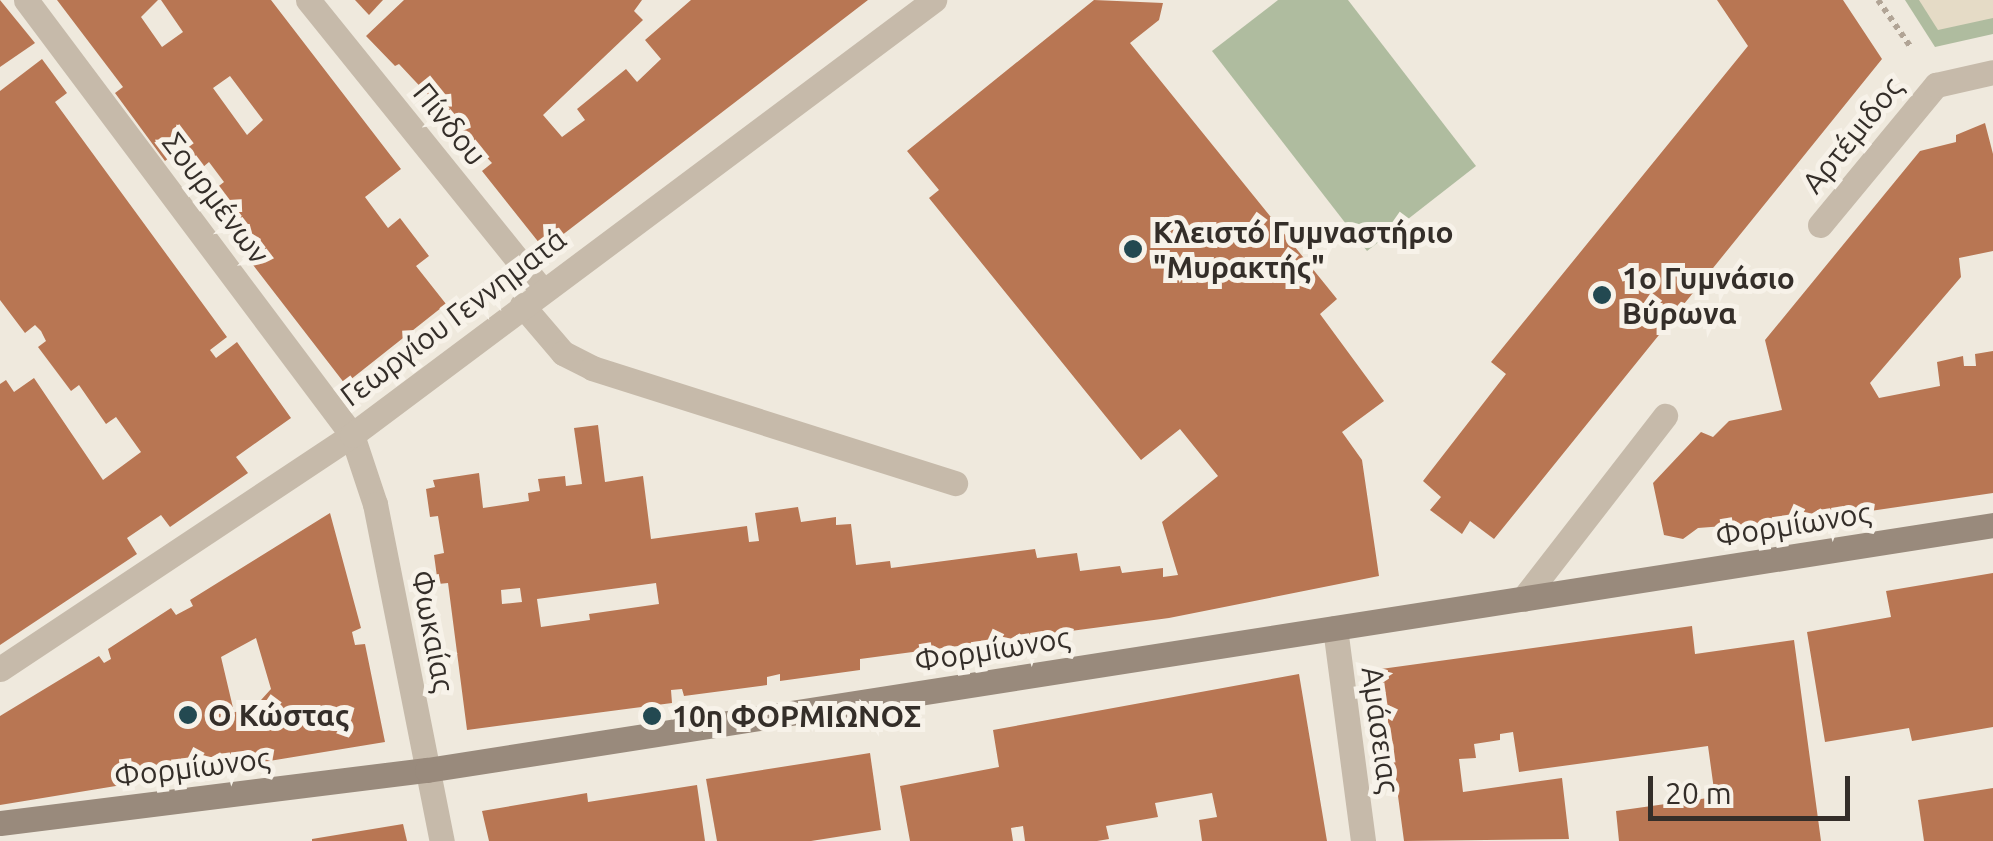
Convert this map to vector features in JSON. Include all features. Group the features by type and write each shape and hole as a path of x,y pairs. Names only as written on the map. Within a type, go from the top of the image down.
{"street":[{"name":"Σουρμένων","path":"26,0 352,435"},
{"name":"Πίνδου","path":"308,0 532,297 562,352 592,368 956,483"},
{"name":"Γεωργίου Γεννηματά","path":"0,669 352,435 934,0"},
{"name":"Αρτέμιδος","path":"1820,225 1936,85 1993,72"},
{"path":"1523,598 1665,416"},
{"name":"Φωκαίας","path":"352,435 375,504 442,841"},
{"name":"Φορμίωνος","path":"0,824 428,770 1993,525"},
{"name":"Αμάσειας","path":"1335,628 1364,841"}],"green space":[{"path":"1278,0 1348,0 1476,166 1367,251 1212,51"},
{"path":"1905,0 1993,0 1993,34 1935,47"}],"shaded area":[{"path":"1919,0 1993,0 1993,18 1938,30"}],"building":[{"path":"0,0 35,43 0,67"},
{"path":"57,0 158,0 141,17 162,47 183,32 161,0 271,0 401,169 365,197 388,228 400,218 429,256 416,266 446,304 345,384 202,199 224,182 209,162 191,177 173,155 165,161 115,93 123,87","holes":["230,76 263,120 247,135 213,88"]},
{"path":"355,0 383,0 369,15"},
{"path":"404,0 642,0 634,11 643,20 543,115 562,137 585,120 577,109 626,69 637,82 661,59 645,40 691,0 868,0 544,249 482,171 492,163 399,64 395,66 366,36"},
{"path":"1094,0 1163,3 1159,20 1130,43 1337,299 1320,314 1384,401 1342,432 1362,460 1379,576 1169,618 860,659 860,670 780,681 780,674 767,677 767,685 684,696 682,689 671,690 672,703 467,730 448,583 438,584 434,555 444,553 438,516 430,517 426,489 435,487 433,480 479,473 483,508 529,501 528,493 540,491 538,479 565,476 566,486 582,484 574,428 598,425 605,482 643,476 651,539 747,526 749,542 759,541 755,513 798,507 801,522 836,517 836,525 851,524 856,565 890,561 891,568 1035,549 1037,558 1077,553 1080,571 1120,566 1122,573 1163,568 1163,577 1178,575 1162,522 1218,476 1180,429 1141,460 929,198 939,190 907,151","holes":["656,583 659,604 589,614 590,620 541,627 537,599","520,588 522,602 502,604 501,590"]},
{"path":"1717,0 1843,0 1882,59 1494,539 1470,521 1462,534 1430,510 1441,497 1423,481 1506,374 1491,362 1748,46"},
{"path":"42,59 67,93 55,102 227,337 210,350 216,358 237,342 291,418 236,457 248,473 170,527 161,515 127,538 137,554 0,645 0,384 6,380 14,392 34,378 103,480 141,452 116,417 106,424 79,385 71,391 38,347 46,341 41,331 35,325 25,333 0,300 0,91"},
{"path":"1985,123 1993,154 1993,251 1959,258 1961,277 1870,383 1879,398 1940,386 1937,362 1963,356 1964,366 1976,366 1975,354 1993,351 1993,493 1809,520 1792,518 1735,534 1724,526 1698,528 1683,539 1664,535 1653,483 1701,432 1713,437 1729,421 1782,410 1765,340 1920,151 1956,142 1956,135"},
{"path":"330,513 361,628 352,632 355,645 365,644 385,742 0,805 0,716 99,656 104,663 111,659 108,649 171,608 176,615 193,606 190,600","holes":["256,638 271,689 251,711 234,712 221,657"]},
{"path":"1993,573 1993,727 1912,741 1909,728 1825,742 1807,632 1891,617 1886,591"},
{"path":"1692,626 1695,654 1794,640 1821,841 1619,841 1616,811 1715,797 1708,746 1519,772 1513,732 1500,734 1500,740 1474,744 1476,758 1459,759 1463,792 1562,778 1569,839 1404,841 1381,669"},
{"path":"1299,674 1327,841 1202,841 1199,820 1217,817 1212,793 1155,803 1158,817 1106,826 1109,839 1097,841 1025,841 1023,826 1011,828 1013,841 910,841 900,786 999,767 993,730"},
{"path":"870,753 881,830 811,841 717,841 706,779"},
{"path":"697,785 705,841 489,841 482,811 587,793 588,802"},
{"path":"1993,788 1993,841 1924,841 1918,800"},
{"path":"403,824 407,841 312,841 312,839"}],"place":[{"name":"Κλειστό Γυμναστήριο \"Μυρακτής\"","path":"1133,249"},
{"name":"1ο Γυμνάσιο Βύρωνα","path":"1602,295"},
{"name":"Ο Κώστας","path":"188,715"},
{"name":"10η ΦΟΡΜΙΩΝΟΣ","path":"652,716"}]}
